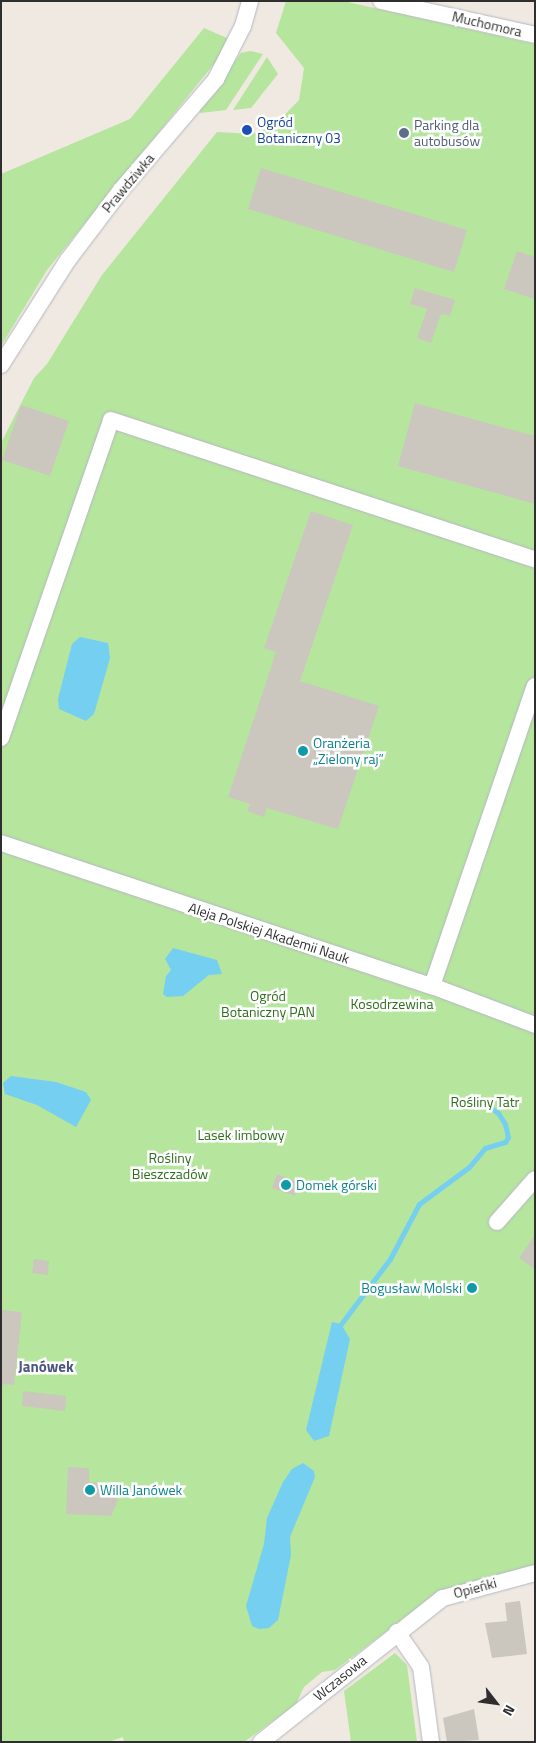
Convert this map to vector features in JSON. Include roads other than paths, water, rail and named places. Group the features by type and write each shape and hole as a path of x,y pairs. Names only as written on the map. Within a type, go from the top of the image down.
{"street":[{"name":"Prawdziwka","path":"1,365 68,260 121,190 216,79 243,26 250,1"},
{"name":"Muchomora","path":"381,1 535,35"},
{"path":"1,738 112,420 535,559"},
{"path":"432,986 531,706 535,686"},
{"name":"Aleja Polskiej Akademii Nauk","path":"1,843 432,986 535,1025"},
{"path":"498,1222 535,1179"},
{"name":"Opieńki","path":"421,1614 453,1593 535,1572"},
{"name":"Wczasowa","path":"261,1742 421,1614"},
{"path":"397,1632 421,1667 431,1742"}],"water":[{"path":"80,637 108,643 110,658 94,714 86,721 59,709 58,699 72,644"},
{"path":"173,948 217,960 222,974 209,975 183,996 167,997 163,994 166,976 171,970 165,959"},
{"path":"11,1076 56,1082 86,1092 91,1100 76,1127 37,1105 5,1094 3,1083"},
{"path":"332,1322 341,1324 350,1339 329,1436 314,1441 306,1430"},
{"path":"303,1463 314,1471 315,1477 290,1537 291,1555 278,1620 269,1628 259,1629 252,1626 246,1606 264,1544 267,1518 283,1482 292,1469"}],"waterway":[{"path":"341,1324 390,1259 419,1204 469,1167 485,1148 505,1142 508,1137 505,1124 498,1113 485,1104"}],"place":[{"name":"Ogród Botaniczny 03","path":"247,130"},
{"name":"Parking dla autobusów","path":"404,133"},
{"name":"Oranżeria „Zielony raj”","path":"303,751"},
{"name":"Domek górski","path":"286,1185"},
{"name":"Bogusław Molski","path":"472,1288"},
{"name":"Willa Janówek","path":"90,1490"}],"district":[{"name":"Janówek","path":"46,1367"}],"park label":[{"name":"Ogród Botaniczny PAN","path":"268,1004"},
{"name":"Kosodrzewina","path":"392,1004"},
{"name":"Rośliny Tatr","path":"485,1102"},
{"name":"Lasek limbowy","path":"241,1135"},
{"name":"Rośliny Bieszczadów","path":"170,1166"}]}
